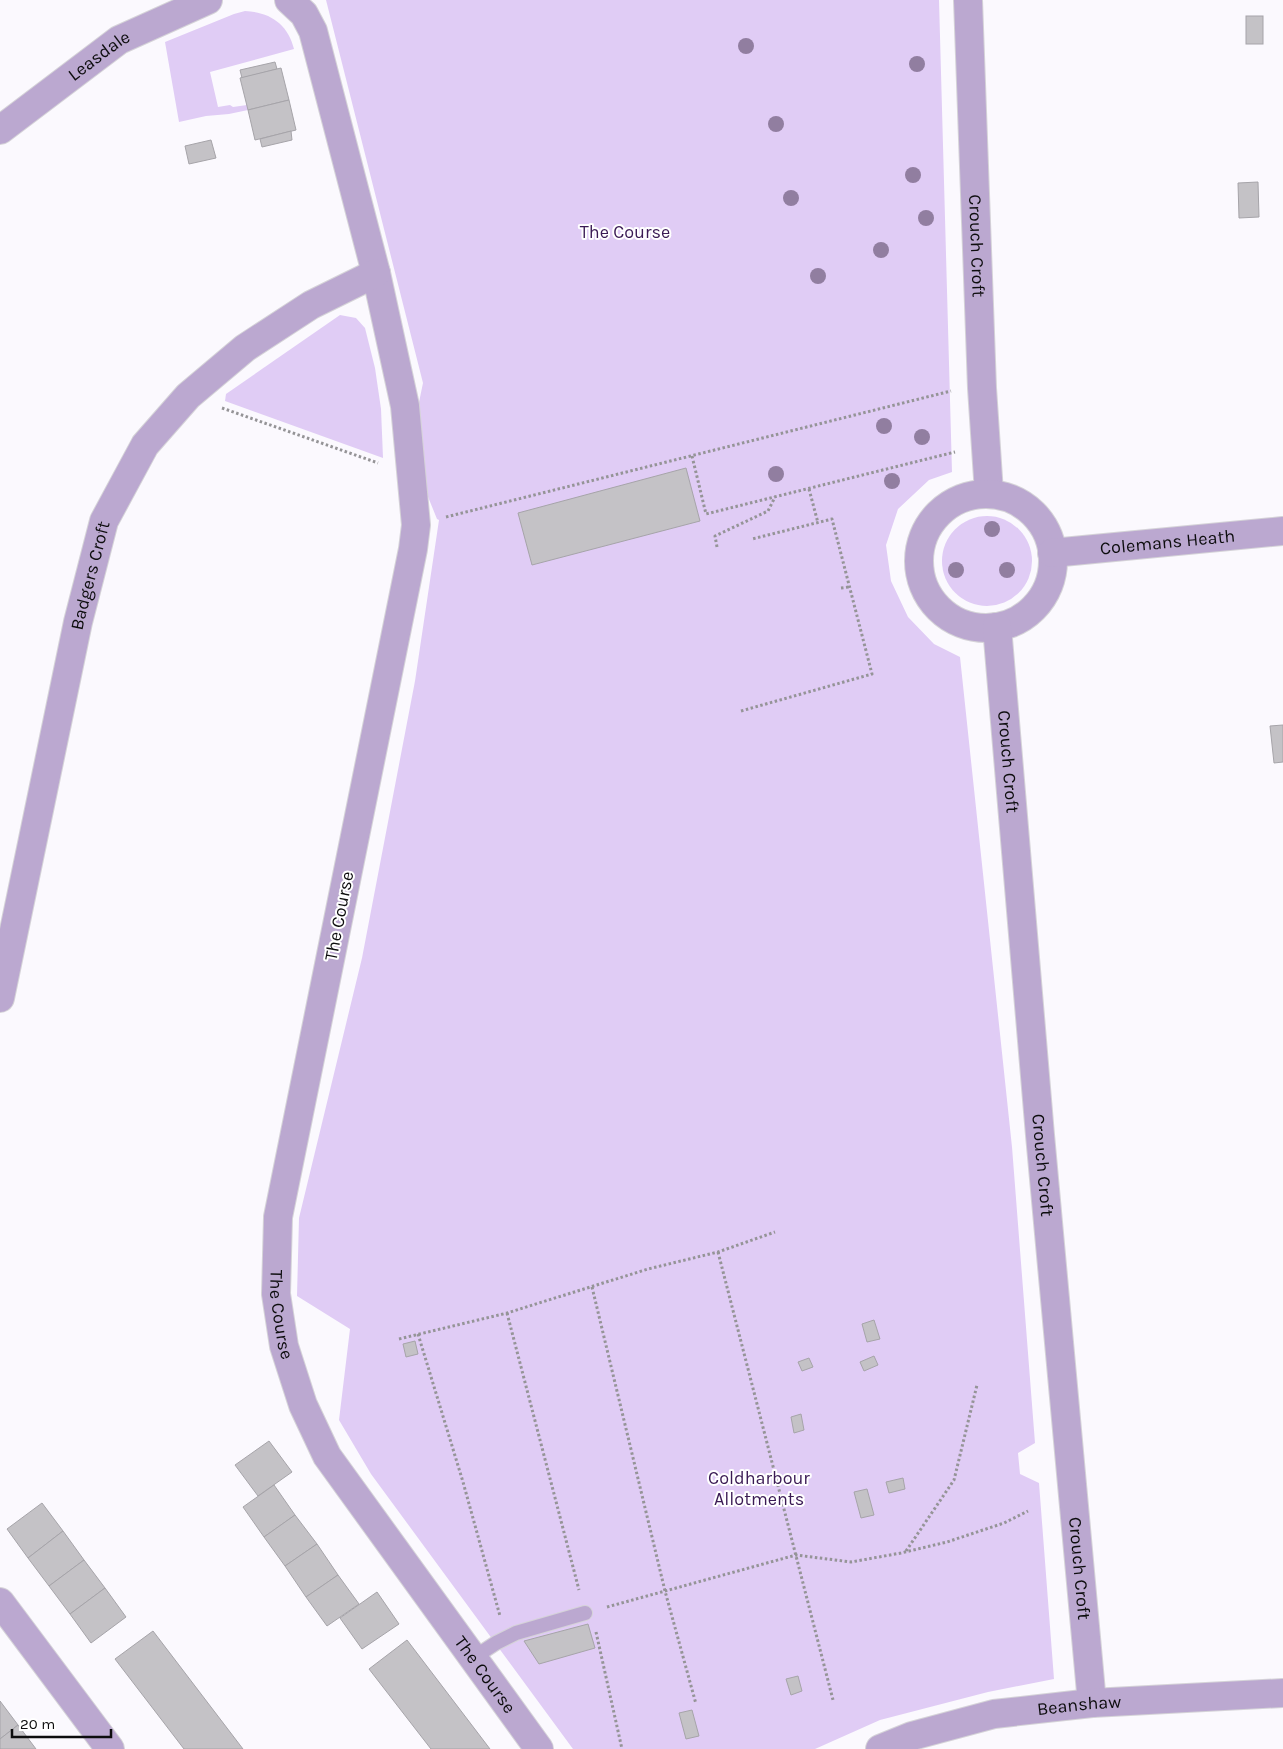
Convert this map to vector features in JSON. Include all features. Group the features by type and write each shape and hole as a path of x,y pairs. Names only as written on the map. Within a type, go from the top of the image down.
{"street":[{"name":"Leasdale","path":"0,130 119,40 208,0"},
{"name":"The Course","path":"289,0 298,8 313,31 376,274 405,406 416,525 413,549 278,1217 276,1294 286,1354 303,1405 327,1456 538,1749"},
{"name":"Crouch Croft","path":"968,0 982,388 989,493"},
{"name":"Badgers Croft","path":"0,998 78,622 104,521 145,445 188,396 244,348 303,310 376,274"},
{"path":"989,493 1013,499 1032,511 1046,529 1052,552 1050,583 1038,604 1021,619 997,627 974,627 952,619 934,604 922,583 918,560 923,537 935,517 953,502 976,494 989,493"},
{"name":"Colemans Heath","path":"1052,552 1283,531"},
{"name":"Crouch Croft","path":"997,627 1040,1135 1092,1703"},
{"path":"0,1602 110,1749"},
{"name":"Beanshaw","path":"880,1749 912,1736 994,1714 1092,1703 1283,1693"}],"lane":[{"path":"473,1658 516,1633 588,1612"}],"path":[{"path":"416,525 950,391 982,388"},
{"path":"188,396 411,475"},
{"path":"692,456 706,514 986,445"},
{"path":"809,489 818,523"},
{"path":"716,547 715,536 768,511 775,497"},
{"path":"741,711 872,674 832,519 752,539"},
{"path":"841,588 849,587"},
{"path":"399,1339 507,1313 648,1269 718,1252 775,1232"},
{"path":"718,1252 833,1700"},
{"path":"592,1287 665,1591 696,1704"},
{"path":"507,1313 588,1612 622,1749"},
{"path":"418,1334 463,1482 506,1638"},
{"path":"905,1552 954,1480 977,1385"},
{"path":"588,1612 796,1555 851,1562 905,1552 947,1542 1004,1523 1028,1511"}],"green space":[{"name":"Coldharbour Allotments","path":"326,0 939,0 952,472 929,480 898,509 886,545 891,581 908,617 934,644 960,657 1012,1147 1035,1443 1018,1453 1020,1474 1039,1483 1054,1679 988,1692 880,1720 815,1749 573,1749 371,1474 339,1420 350,1329 297,1296 299,1218 362,958 415,681 439,520 409,450 423,383"},
{"path":"245,11 262,14 277,21 287,33 294,49 210,72 218,107 247,105 248,110 179,122 165,42"},
{"path":"340,315 356,318 365,328 375,368 381,409 383,458 225,401 226,394"},
{"path":"987,516 1004,519 1019,529 1029,544 1032,561 1029,578 1019,593 1004,603 987,606 970,603 955,593 945,578 942,561 945,544 955,529 970,519"}],"building":[{"path":"1246,16 1263,16 1263,44 1246,44"},
{"path":"275,62 277,69 242,78 240,70"},
{"path":"281,68 289,100 248,110 240,78"},
{"path":"289,100 296,130 255,140 248,110"},
{"path":"291,131 292,140 262,147 260,139"},
{"path":"211,140 216,158 189,164 185,146"},
{"path":"1258,182 1259,217 1239,218 1238,183"},
{"path":"686,468 700,521 532,565 518,513"},
{"path":"1283,725 1283,762 1274,763 1270,726"},
{"path":"874,1320 880,1339 867,1342 862,1324"},
{"path":"415,1341 418,1354 406,1357 403,1344"},
{"path":"874,1356 878,1365 864,1371 860,1362"},
{"path":"809,1358 813,1367 802,1371 798,1362"},
{"path":"801,1414 804,1430 794,1433 791,1417"},
{"path":"269,1441 292,1472 258,1496 235,1465"},
{"path":"903,1478 905,1489 889,1493 886,1482"},
{"path":"274,1485 295,1515 264,1537 243,1507"},
{"path":"867,1489 874,1515 861,1518 854,1492"},
{"path":"42,1503 63,1531 28,1558 7,1529"},
{"path":"295,1515 317,1544 285,1566 264,1537"},
{"path":"63,1531 84,1560 49,1586 28,1558"},
{"path":"317,1544 338,1575 306,1597 285,1566"},
{"path":"84,1560 105,1588 70,1614 49,1586"},
{"path":"338,1575 359,1604 327,1626 306,1597"},
{"path":"105,1588 126,1617 91,1643 70,1614"},
{"path":"377,1592 399,1624 362,1649 340,1618"},
{"path":"588,1624 595,1648 539,1664 524,1641"},
{"path":"153,1631 243,1749 184,1749 115,1659"},
{"path":"407,1640 490,1749 431,1749 369,1669"},
{"path":"798,1676 802,1691 791,1695 786,1679"},
{"path":"0,1701 18,1725 0,1739"},
{"path":"692,1710 699,1736 686,1739 679,1713"},
{"path":"18,1725 36,1749 0,1749 0,1739"}]}
